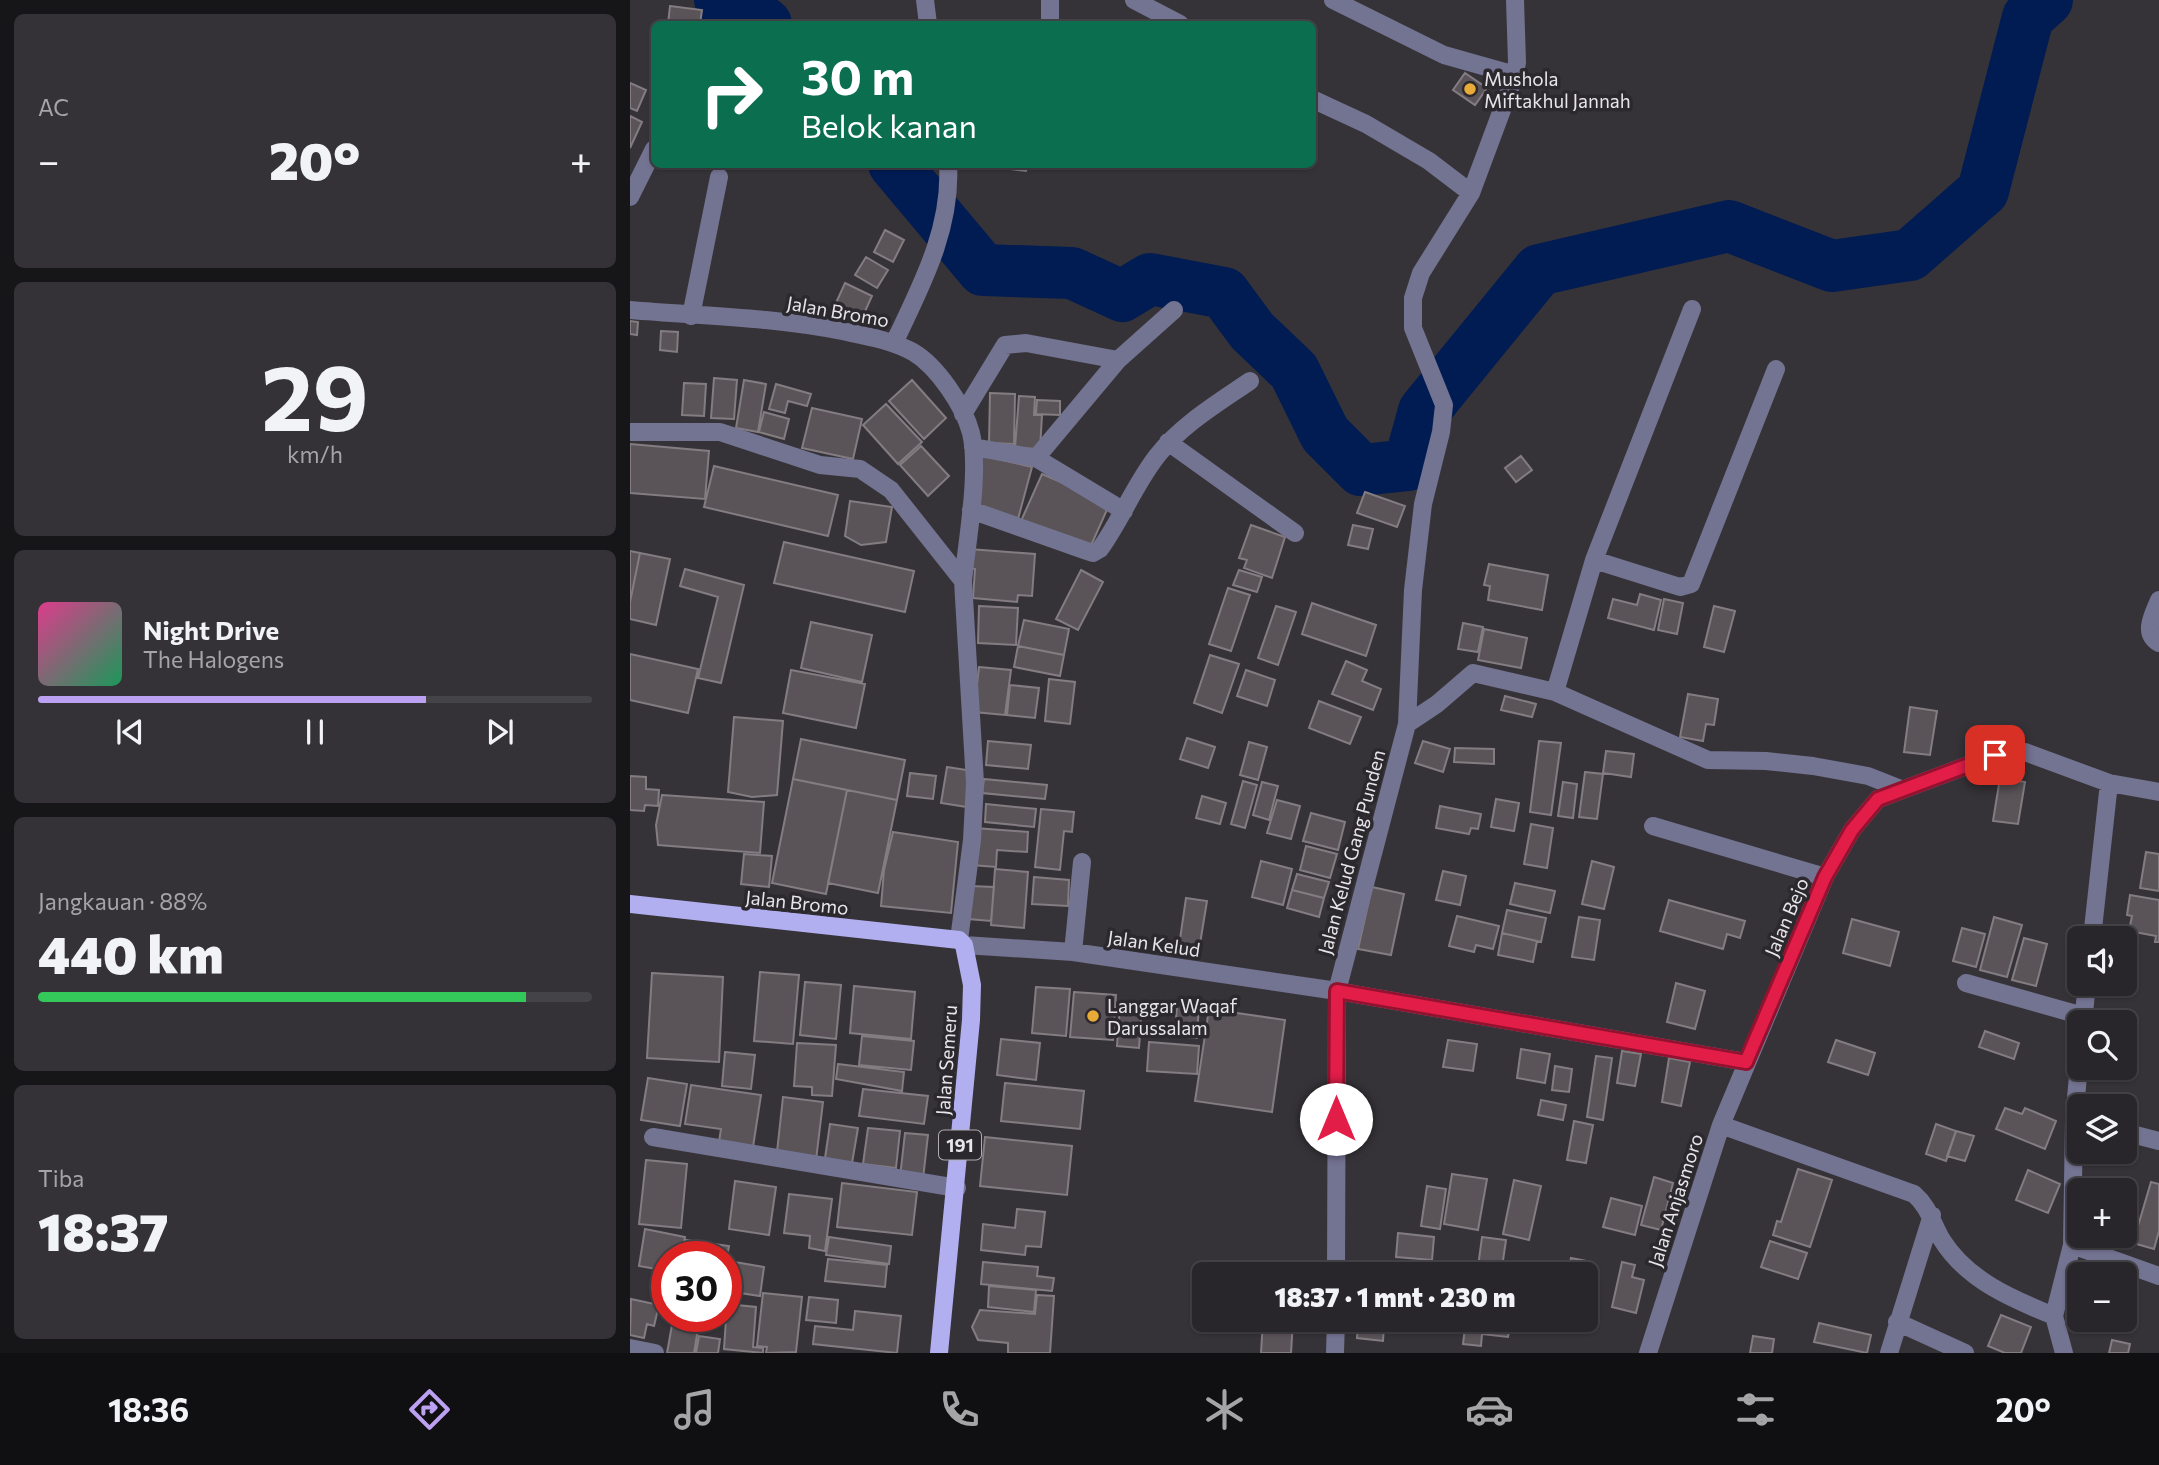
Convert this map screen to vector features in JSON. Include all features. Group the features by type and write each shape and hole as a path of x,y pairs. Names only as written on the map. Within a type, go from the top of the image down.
{"main road":[{"name":"Jalan Bromo","path":"630,904 962,943"},
{"name":"Jalan Semeru","path":"939,1353 957,1188 972,985 962,943"}],"street":[{"path":"925,0 928,21"},
{"path":"1050,0 1050,21"},
{"path":"1134,0 1174,21"},
{"path":"1333,0 1444,55 1515,75"},
{"path":"1316,101 1366,124 1429,161 1471,193 1515,75 1515,0"},
{"path":"630,197 651,155"},
{"name":"Jalan Bromo","path":"630,310 819,326 894,343 934,257 949,184 948,168"},
{"path":"691,316 719,177"},
{"name":"Jalan Kelud Gang Punden","path":"1336,1262 1337,991 1407,724 1413,590 1423,504 1441,432 1444,405 1413,328 1413,298 1420,273 1471,193"},
{"path":"1555,692 1594,560 1692,309"},
{"path":"1036,458 1118,360 1174,310"},
{"path":"894,343 915,353 933,369 963,414 973,447 971,510 963,581 975,783 962,943"},
{"path":"963,414 1005,345 1026,343 1118,360"},
{"path":"1594,560 1680,586 1691,584 1776,369"},
{"path":"971,510 1093,553 1100,549 1155,457 1168,442 1250,381"},
{"path":"630,432 720,432 820,465 860,469 891,490 963,581"},
{"path":"1168,442 1295,533"},
{"path":"973,447 1036,458 1124,511"},
{"path":"2159,600 2149,631 2151,638 2159,643"},
{"path":"1407,724 1437,704 1473,673 1555,692 1708,760 1801,764 1868,776 1901,789"},
{"name":"Jalan Bejo","path":"1746,1062 1825,877 1865,812 1878,799 1973,761 2011,751 2025,752 2109,783 2159,792"},
{"path":"2093,926 2109,783"},
{"path":"1653,826 1825,877"},
{"path":"1073,952 1082,862"},
{"name":"Jalan Kelud","path":"962,943 1073,952 1337,991 1746,1062"},
{"path":"1966,983 2067,1014"},
{"name":"Jalan Anjasmoro","path":"1648,1353 1721,1125 1746,1062"},
{"path":"1721,1125 1914,1194 1932,1216 1942,1239 1962,1264 1998,1291 2054,1317"},
{"path":"2137,1135 2159,1141"},
{"path":"653,1137 957,1188"},
{"path":"1889,1353 1932,1216"},
{"path":"2064,1353 2054,1317 2071,1248"},
{"path":"2080,1248 2159,1276"},
{"path":"1897,1322 1965,1353"},
{"path":"1335,1353 1336,1332"},
{"path":"630,1348 655,1353"}],"building":[{"path":"670,6 702,10 700,21 668,21"},
{"name":"Mushola Miftakhul Jannah","path":"1465,73 1487,88 1475,105 1453,90"},
{"path":"630,83 646,90 637,111 630,108"},
{"path":"630,116 642,122 630,148"},
{"path":"1002,168 1026,168 1026,171"},
{"path":"885,230 904,240 893,262 874,252"},
{"path":"866,257 888,270 877,288 855,275"},
{"path":"845,283 872,296 862,318 835,305"},
{"path":"630,321 638,322 637,335 630,334"},
{"path":"661,331 678,332 677,352 660,350"},
{"path":"714,378 737,380 734,419 711,418"},
{"path":"744,380 766,384 758,432 736,428"},
{"path":"912,380 946,418 924,439 889,401"},
{"path":"684,383 706,384 704,416 682,415"},
{"path":"776,384 811,394 807,406 788,401 785,413 769,409"},
{"path":"990,393 1015,394 1014,444 989,443"},
{"path":"1019,396 1035,397 1034,415 1042,415 1040,449 1015,448"},
{"path":"1037,400 1060,401 1060,415 1036,414"},
{"path":"886,404 922,442 898,464 863,425"},
{"path":"812,408 862,419 853,459 802,448"},
{"path":"764,412 789,419 784,439 759,432"},
{"path":"630,444 709,451 705,499 630,493"},
{"path":"921,446 949,476 928,496 900,465"},
{"path":"976,454 1032,467 1018,519 972,506"},
{"path":"1521,456 1532,470 1516,482 1505,468"},
{"path":"714,466 838,495 828,536 704,507"},
{"path":"1042,474 1110,503 1089,550 1021,521"},
{"path":"1365,492 1405,506 1397,527 1357,513"},
{"path":"850,501 892,507 886,542 861,545 845,536"},
{"path":"1251,525 1285,537 1272,578 1244,568 1247,560 1239,558"},
{"path":"1353,525 1373,529 1368,549 1348,545"},
{"path":"784,542 914,571 905,612 774,583"},
{"path":"969,549 1035,554 1032,596 1018,595 1017,602 973,598 975,569 968,568"},
{"path":"630,551 640,553 630,602"},
{"path":"640,553 670,559 656,625 630,619 630,602"},
{"path":"1489,564 1548,575 1542,610 1488,600 1490,586 1484,585"},
{"path":"685,569 744,585 721,683 698,678 718,597 680,586"},
{"path":"1081,570 1103,582 1078,630 1056,619"},
{"path":"1239,570 1262,577 1257,592 1233,585"},
{"path":"1228,588 1250,595 1231,651 1209,644"},
{"path":"1640,594 1661,600 1654,630 1608,618 1613,599 1637,605"},
{"path":"1664,599 1683,603 1677,634 1658,630"},
{"path":"1312,603 1376,625 1366,656 1302,634"},
{"path":"979,606 1018,608 1016,645 978,643"},
{"path":"1276,606 1296,612 1278,665 1258,658"},
{"path":"1714,606 1735,611 1724,652 1704,647"},
{"path":"1024,620 1069,629 1064,655 1018,646"},
{"path":"811,622 872,635 862,682 801,668"},
{"path":"1463,623 1483,627 1478,652 1458,649"},
{"path":"1484,629 1527,638 1521,668 1478,660"},
{"path":"1018,646 1064,655 1060,676 1014,667"},
{"path":"630,654 698,669 688,713 630,700"},
{"path":"1210,655 1239,664 1222,713 1194,703"},
{"path":"1346,661 1367,670 1362,681 1381,689 1373,710 1332,694"},
{"path":"979,667 1011,670 1005,715 974,712"},
{"path":"791,670 865,684 856,728 783,713"},
{"path":"1246,670 1275,680 1267,706 1237,696"},
{"path":"1049,679 1075,682 1070,724 1045,721"},
{"path":"1010,685 1039,688 1035,718 1007,715"},
{"path":"1688,694 1718,699 1714,725 1706,724 1703,741 1680,737"},
{"path":"1505,696 1536,704 1532,717 1501,710"},
{"path":"1319,701 1361,717 1350,744 1309,728"},
{"path":"1910,707 1937,711 1930,755 1904,752"},
{"path":"734,717 783,721 777,795 752,797 728,792"},
{"path":"1187,738 1215,747 1208,768 1180,759"},
{"path":"801,739 905,760 897,800 793,779"},
{"path":"988,741 1031,745 1028,769 986,765"},
{"path":"1423,741 1450,749 1443,772 1415,763"},
{"path":"1539,741 1561,743 1551,815 1530,812"},
{"path":"1249,742 1267,747 1258,780 1240,775"},
{"path":"1455,748 1494,749 1494,764 1454,762"},
{"path":"1606,751 1634,754 1631,777 1603,773"},
{"path":"947,767 973,771 967,807 941,803"},
{"path":"1585,772 1603,774 1597,819 1579,817"},
{"path":"910,773 936,776 933,799 907,796"},
{"path":"630,776 646,777 646,789 659,790 658,806 645,805 644,811 630,810"},
{"path":"2000,778 2025,782 2018,824 1993,821"},
{"path":"793,779 847,790 826,894 772,883"},
{"path":"984,779 1047,785 1045,799 982,793"},
{"path":"1243,781 1257,785 1245,828 1231,824"},
{"path":"1262,782 1278,786 1269,820 1253,815"},
{"path":"1563,782 1577,784 1573,818 1558,816"},
{"path":"847,790 897,800 878,893 828,883"},
{"path":"662,795 764,802 760,853 658,845 656,825"},
{"path":"1202,796 1226,803 1220,824 1196,818"},
{"path":"1496,799 1519,803 1514,831 1491,827"},
{"path":"1277,800 1300,806 1291,839 1267,833"},
{"path":"986,804 1036,809 1034,827 985,822"},
{"path":"1440,806 1481,814 1478,829 1471,828 1469,834 1436,828"},
{"path":"1041,809 1074,812 1072,832 1064,831 1060,870 1035,867"},
{"path":"1311,813 1345,822 1338,850 1303,841"},
{"path":"1531,824 1553,828 1547,868 1524,864"},
{"path":"975,828 1028,832 1027,852 997,850 996,867 972,865"},
{"path":"893,832 958,842 951,913 881,906 884,870"},
{"path":"1306,846 1337,854 1330,878 1300,870"},
{"path":"2146,852 2159,854 2159,891 2140,888"},
{"path":"744,854 772,856 769,887 741,884"},
{"path":"1261,861 1292,869 1283,905 1252,897"},
{"path":"1592,861 1614,867 1604,909 1582,904"},
{"path":"995,869 1028,872 1024,928 991,925"},
{"path":"1443,871 1466,876 1460,905 1436,900"},
{"path":"1297,874 1329,882 1324,898 1292,890"},
{"path":"1034,877 1069,880 1068,906 1032,904"},
{"path":"1515,883 1555,891 1550,913 1510,904"},
{"path":"970,886 994,887 991,921 968,919"},
{"path":"1372,887 1404,894 1391,955 1358,949"},
{"path":"1292,890 1324,898 1319,917 1287,908"},
{"path":"2130,895 2159,900 2159,942 2155,942 2156,936 2137,932 2137,926 2130,926 2132,916 2127,915"},
{"path":"1186,898 1207,901 1199,950 1179,946"},
{"path":"1669,900 1745,921 1740,938 1727,934 1723,949 1660,931"},
{"path":"1507,910 1546,918 1541,942 1502,933"},
{"path":"1457,916 1499,926 1493,949 1476,945 1474,952 1449,946"},
{"path":"1579,917 1600,920 1594,960 1572,957"},
{"path":"1994,917 2022,925 2007,977 1980,970"},
{"path":"1852,919 1899,932 1890,966 1843,953"},
{"path":"1962,928 1985,934 1976,967 1953,961"},
{"path":"1502,933 1537,941 1533,962 1498,955"},
{"path":"2024,938 2047,944 2036,986 2012,980"},
{"path":"760,972 799,975 793,1044 754,1041"},
{"path":"652,973 723,977 719,1062 647,1058"},
{"path":"805,982 841,985 836,1039 800,1035"},
{"path":"1676,983 1705,991 1695,1029 1667,1022"},
{"path":"854,986 915,992 911,1039 850,1033"},
{"path":"1036,987 1070,989 1066,1036 1032,1033"},
{"name":"Langgar Waqaf Darussalam","path":"1074,992 1116,995 1113,1040 1070,1037"},
{"path":"1177,1003 1199,1004 1197,1038 1175,1036"},
{"path":"1120,1006 1142,1008 1139,1048 1117,1046"},
{"path":"1209,1009 1285,1020 1272,1112 1195,1101"},
{"path":"1985,1031 2019,1043 2014,1059 1979,1047"},
{"path":"862,1036 914,1041 911,1070 859,1065"},
{"path":"1001,1039 1040,1043 1036,1080 997,1075"},
{"path":"1448,1040 1477,1044 1473,1071 1443,1067"},
{"path":"1836,1040 1875,1053 1868,1075 1828,1062"},
{"path":"1149,1042 1199,1046 1197,1074 1147,1071"},
{"path":"797,1043 836,1045 832,1096 812,1095 812,1087 794,1086"},
{"path":"1521,1049 1550,1054 1545,1083 1517,1078"},
{"path":"1622,1051 1641,1054 1635,1086 1617,1083"},
{"path":"725,1052 755,1055 751,1089 722,1086"},
{"path":"1596,1056 1612,1058 1603,1120 1587,1117"},
{"path":"1669,1058 1690,1062 1681,1106 1662,1102"},
{"path":"838,1064 904,1072 902,1091 836,1079"},
{"path":"1555,1066 1572,1069 1569,1092 1552,1090"},
{"path":"648,1078 687,1084 680,1126 641,1120"},
{"path":"1005,1083 1084,1091 1080,1129 1001,1121"},
{"path":"691,1085 761,1095 753,1147 719,1142 721,1129 685,1124"},
{"path":"863,1089 928,1096 924,1124 859,1116"},
{"path":"783,1097 823,1102 816,1160 777,1152"},
{"path":"1541,1100 1566,1105 1563,1120 1538,1115"},
{"path":"2005,1108 2022,1114 2025,1108 2056,1121 2045,1149 1996,1129"},
{"path":"1574,1121 1593,1125 1586,1163 1567,1160"},
{"path":"830,1124 858,1128 851,1169 824,1165"},
{"path":"1936,1124 1956,1131 1946,1161 1926,1154"},
{"path":"868,1128 900,1131 896,1168 863,1164"},
{"path":"1956,1131 1974,1136 1965,1161 1947,1156"},
{"path":"905,1133 928,1135 923,1179 900,1177"},
{"path":"985,1137 1072,1146 1067,1195 980,1186"},
{"path":"646,1160 687,1164 681,1228 639,1224"},
{"path":"1798,1169 1832,1180 1810,1247 1773,1235 1777,1221 1781,1222"},
{"path":"2028,1170 2060,1184 2048,1213 2016,1200"},
{"path":"1452,1174 1487,1179 1478,1230 1444,1224"},
{"path":"1654,1177 1673,1183 1661,1230 1641,1225"},
{"path":"1514,1180 1541,1186 1529,1240 1503,1234"},
{"path":"735,1181 776,1187 769,1235 729,1229"},
{"path":"2151,1182 2159,1184 2159,1231 2154,1249 2137,1244 2137,1229"},
{"path":"842,1183 917,1192 912,1235 837,1227"},
{"path":"1427,1186 1446,1189 1440,1229 1421,1226"},
{"path":"789,1194 832,1199 825,1251 809,1248 810,1236 784,1233"},
{"path":"1611,1198 1642,1206 1635,1235 1603,1227"},
{"path":"1017,1209 1045,1212 1041,1247 1026,1246 1025,1255 981,1250 983,1224 1015,1228"},
{"path":"645,1229 685,1237 684,1241 651,1241 651,1268 639,1266"},
{"path":"1398,1233 1434,1237 1432,1260 1396,1257"},
{"path":"829,1237 891,1246 889,1264 826,1255"},
{"path":"1482,1237 1506,1240 1503,1262 1479,1262"},
{"path":"1770,1241 1807,1253 1798,1279 1761,1267"},
{"path":"1571,1258 1592,1262 1570,1262"},
{"path":"828,1259 887,1265 885,1287 825,1281"},
{"path":"983,1262 1038,1267 1037,1276 1054,1278 1052,1291 981,1284"},
{"path":"1622,1262 1635,1265 1632,1277 1644,1280 1636,1313 1612,1307"},
{"path":"742,1263 764,1267 760,1296 742,1293"},
{"path":"989,1286 1036,1290 1034,1312 988,1307"},
{"path":"763,1293 802,1297 796,1352 766,1353 767,1347 757,1346"},
{"path":"1037,1295 1054,1296 1050,1353 1008,1353 1008,1343 978,1340 972,1327 980,1310 1035,1314"},
{"path":"809,1297 838,1300 836,1323 806,1320"},
{"path":"631,1299 651,1303 651,1325 647,1324 644,1338 630,1335"},
{"path":"742,1306 756,1307 753,1347 763,1348 763,1353 724,1349 725,1332 742,1332"},
{"path":"855,1311 901,1316 897,1353 813,1344 815,1326 853,1330"},
{"path":"2001,1315 2031,1327 2021,1353 2005,1353 1988,1346"},
{"path":"1819,1323 1871,1335 1867,1353 1814,1342"},
{"path":"671,1332 698,1332 694,1353 667,1353"},
{"path":"1262,1332 1292,1332 1291,1353 1261,1353"},
{"path":"1357,1332 1384,1332 1383,1341 1357,1338"},
{"path":"1464,1332 1509,1332 1508,1337 1482,1334 1481,1346 1463,1344"},
{"path":"699,1336 720,1339 718,1353 696,1353"},
{"path":"1753,1336 1774,1339 1772,1353 1750,1353"},
{"path":"2112,1340 2130,1344 2128,1353 2109,1353"}],"waterway":[{"path":"720,0 748,10 762,21"},
{"path":"897,168 983,270 1072,273 1122,296 1150,279 1224,293 1252,331 1294,371 1325,434 1361,470 1409,465 1424,411 1539,270 1729,226 1832,266 1910,255 1983,191 2028,17 2047,0"}],"place":[{"name":"Mushola Miftakhul Jannah","path":"1470,89"},
{"name":"Langgar Waqaf Darussalam","path":"1093,1016"}],"route":[{"path":"1336,1119 1337,991 1746,1062 1825,877 1865,812 1878,799 1973,761 1995,755"}]}
